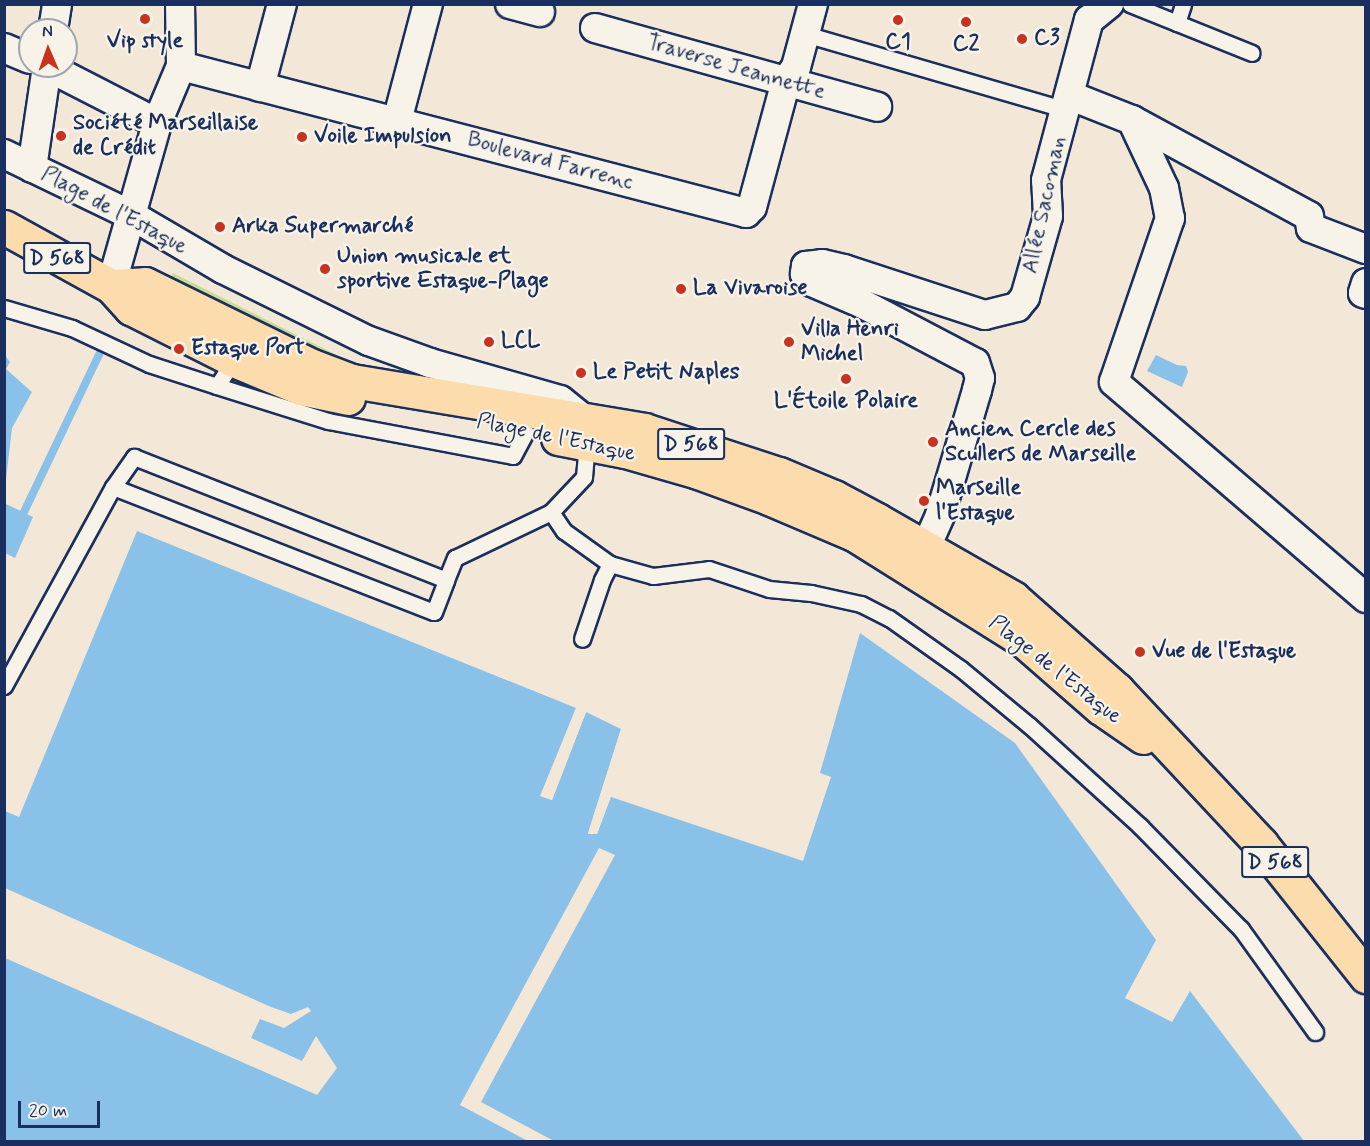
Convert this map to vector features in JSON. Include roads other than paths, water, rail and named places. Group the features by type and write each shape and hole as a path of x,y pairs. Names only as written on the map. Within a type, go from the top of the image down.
{"main road":[{"name":"Plage de l'Estaque","path":"4,227 111,286 131,308 226,373 526,432 644,430 778,474 834,496 920,559 1013,598 1118,690 1261,844 1358,967 1365,994"},
{"name":"Plage de l'Estaque","path":"111,286 145,284 312,366 352,381 586,432"}],"street":[{"path":"111,286 157,123 181,66 180,4"},
{"path":"260,87 282,4"},
{"path":"397,122 428,4"},
{"path":"510,4 540,12"},
{"path":"786,81 796,67 813,4"},
{"name":"Allée Sacoman","path":"920,559 940,515 980,378 975,363 863,304 812,282 805,274 806,266 822,264 844,269 985,315 1017,307 1025,297 1048,216 1046,180 1089,20 1109,4"},
{"name":"Traverse Jeannette","path":"595,28 877,107"},
{"path":"4,48 18,54"},
{"name":"Boulevard Farrenc","path":"181,66 746,213 752,207 786,81"},
{"path":"32,168 45,78"},
{"path":"70,78 157,123"},
{"path":"1068,103 1132,120 1309,216 1311,228 1365,249"},
{"path":"1132,120 1164,188 1170,218 1114,382 1365,598"},
{"name":"Plage de l'Estaque","path":"4,153 131,215 223,268 369,341 430,363 561,400 586,432"},
{"path":"1365,283 1363,293 1365,294"}],"lane":[{"path":"1130,4 1252,52"},
{"path":"1177,23 1183,4"},
{"path":"805,34 1068,103"},
{"path":"4,308 72,328 149,364 226,373"},
{"path":"113,487 434,612 455,558 551,512 584,477 586,432"},
{"path":"4,686 113,487 134,457 446,580"},
{"path":"551,512 564,531 610,564 653,576 709,569 769,589 811,593 861,604 890,618 961,669 1013,711 1140,826 1241,929 1315,1032"},
{"path":"582,639 602,580 610,564"}],"water":[{"path":"5,355 10,362 6,369 32,392 12,428 5,488"},
{"path":"1156,355 1177,365 1186,366 1188,372 1182,387 1147,371"},
{"path":"4,503 33,517 15,558 5,553"},
{"path":"137,531 576,708 541,796 552,800 586,712 621,729 588,833 597,834 611,797 803,861 831,777 820,773 860,633 1015,743 1156,940 1125,998 1172,1022 1190,991 1304,1141 554,1141 481,1102 615,855 599,848 460,1105 528,1141 5,1141 5,958 317,1095 337,1068 316,1036 302,1061 251,1038 260,1019 284,1028 311,1011 308,1007 291,1014 271,1007 5,888 5,811 19,817"}],"waterway":[{"path":"24,512 100,353"}],"place":[{"name":"Vip style","path":"145,19"},
{"name":"C1","path":"898,20"},
{"name":"C2","path":"966,22"},
{"name":"C3","path":"1022,39"},
{"name":"Société Marseillaise de Crédit","path":"61,136"},
{"name":"Voile Impulsion","path":"302,137"},
{"name":"Arka Supermarché","path":"220,227"},
{"name":"Union musicale et sportive Estaque-Plage","path":"325,269"},
{"name":"La Vivaroise","path":"681,289"},
{"name":"LCL","path":"489,342"},
{"name":"Villa Henri Michel","path":"789,342"},
{"name":"Estaque Port","path":"179,349"},
{"name":"Le Petit Naples","path":"581,373"},
{"name":"L'Étoile Polaire","path":"846,379"},
{"name":"Ancien Cercle des Scullers de Marseille","path":"933,442"},
{"name":"Marseille l'Estaque","path":"924,501"},
{"name":"Vue de l'Estaque","path":"1140,652"}]}
